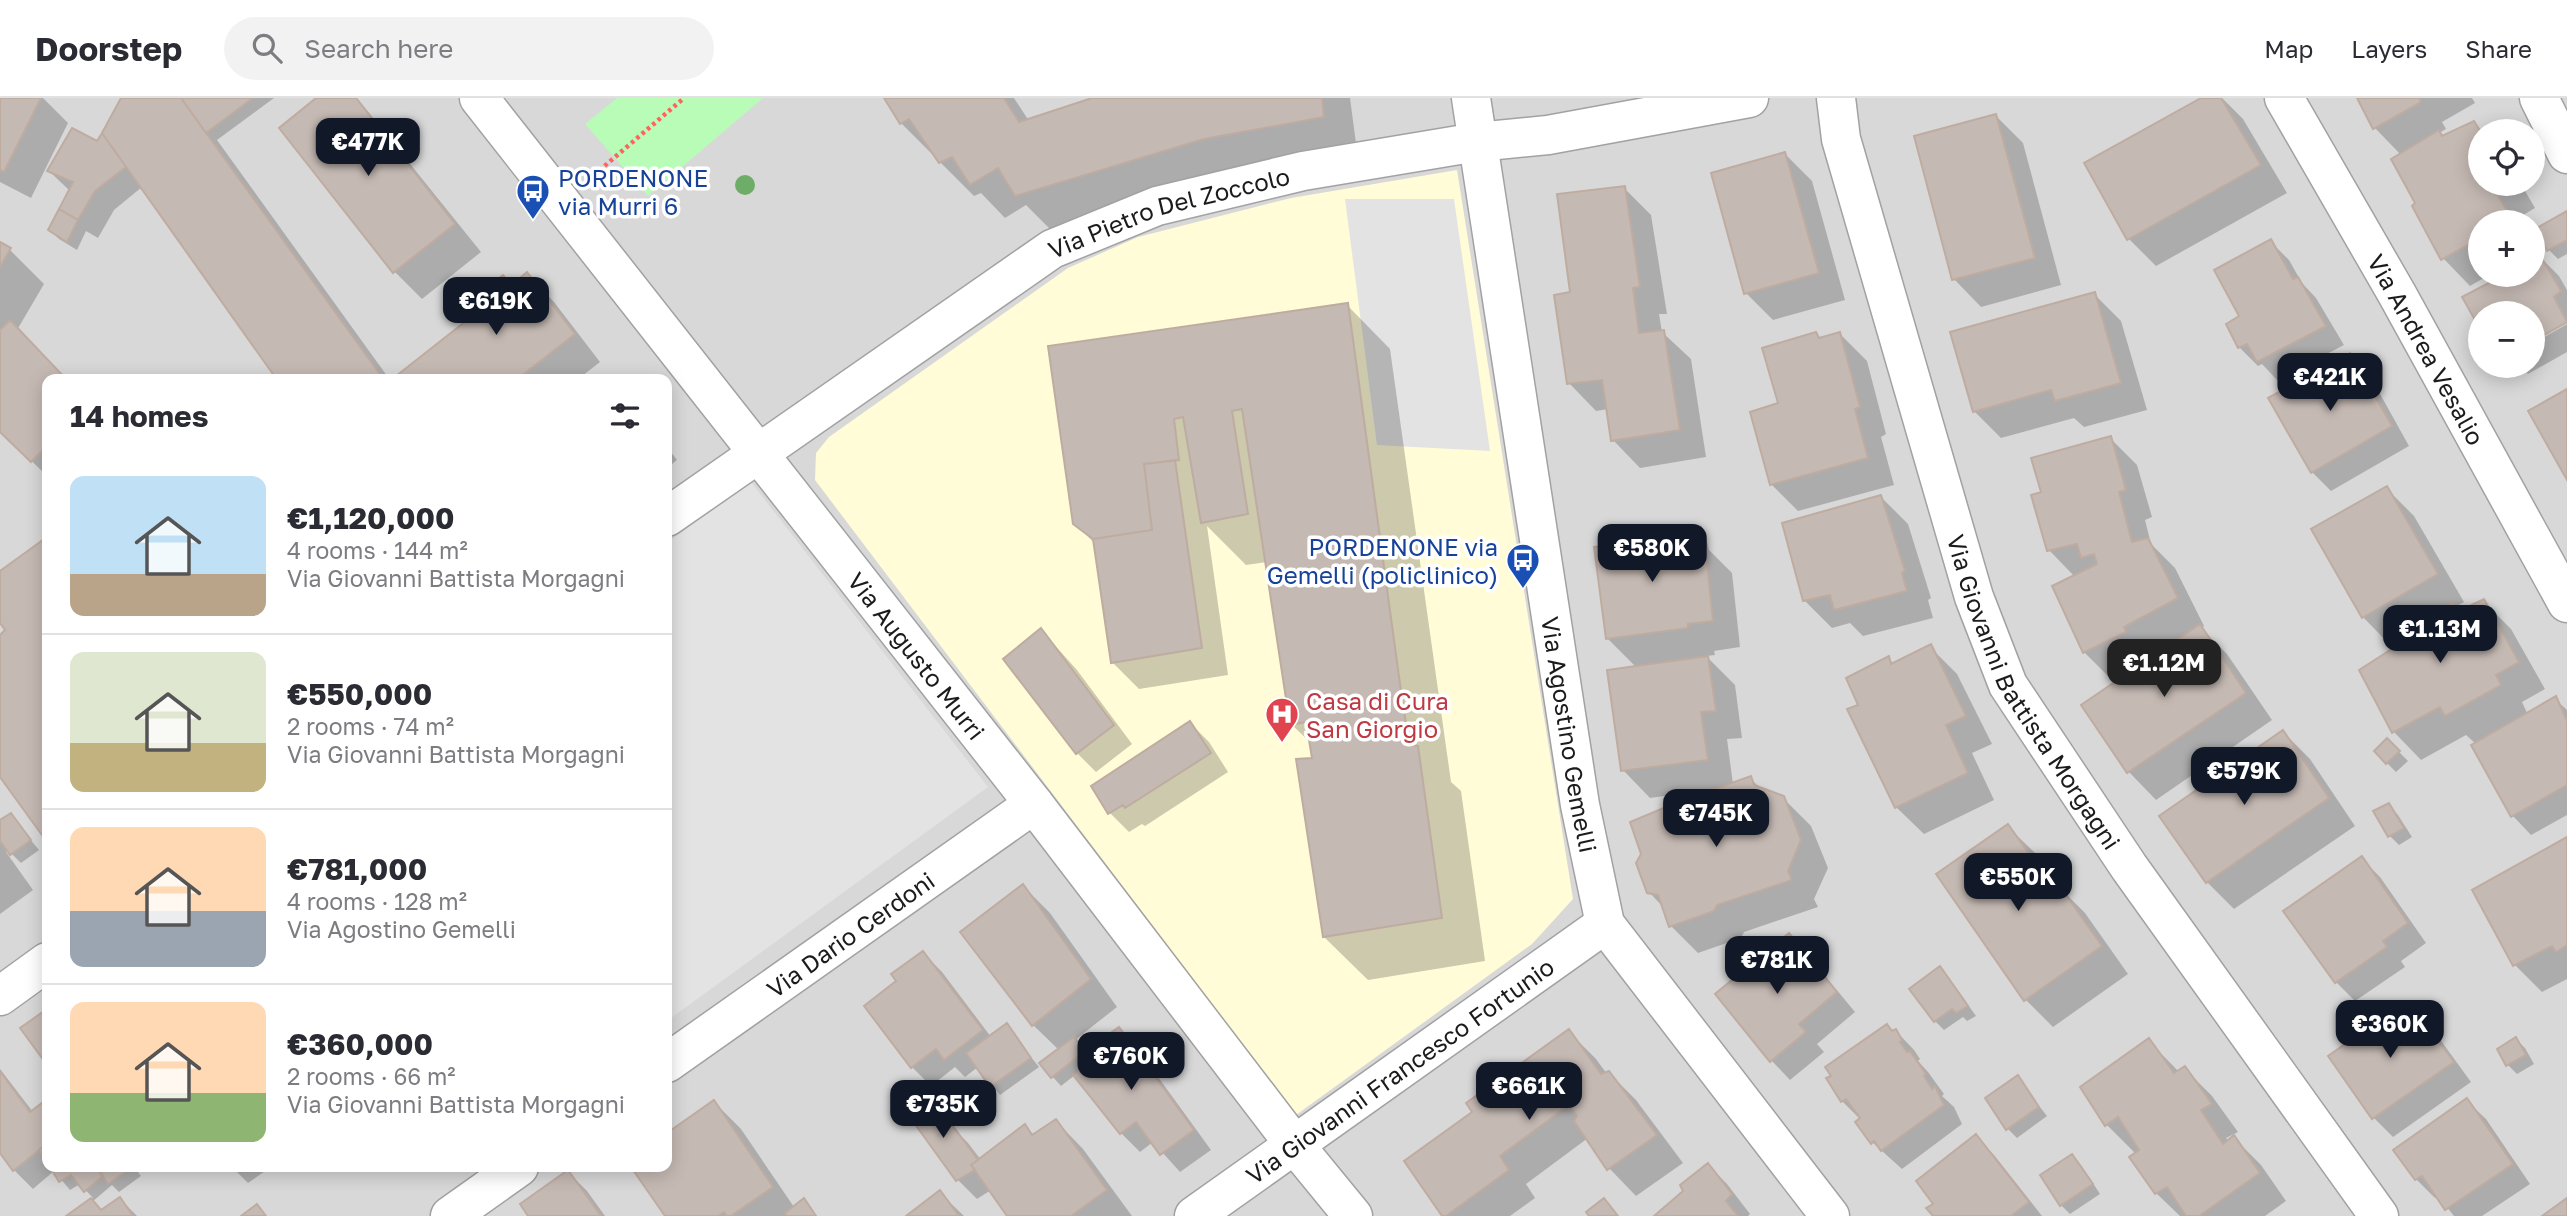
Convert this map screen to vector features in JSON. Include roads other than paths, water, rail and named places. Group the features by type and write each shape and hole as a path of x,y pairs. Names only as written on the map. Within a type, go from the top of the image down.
{"street":[{"name":"Via Augusto Murri","path":"479,98 1034,804 1294,1144 1353,1216"},
{"name":"Via Agostino Gemelli","path":"1471,98 1580,805 1605,924 1830,1216"},
{"name":"Via Pietro Del Zoccolo","path":"672,513 1052,249 1157,206 1303,171 1477,142 1548,135 1749,98"},
{"name":"Via Giovanni Battista Morgagni","path":"1836,98 1841,139 1974,597 2008,685 2129,867 2379,1216"},
{"name":"Via Andrea Vesalio","path":"2284,98 2397,294 2567,603"},
{"path":"2539,98 2567,154"},
{"name":"Via Dario Cerdoni","path":"672,1059 1034,804"},
{"name":"Via Giovanni Francesco Fortunio","path":"1194,1216 1605,924"},
{"path":"0,996 42,966"},
{"path":"450,1216 512,1172"}],"place":[{"name":"PORDENONE via Murri 6","path":"533,221"},
{"name":"PORDENONE via Gemelli (policlinico)","path":"1523,590"},
{"name":"Casa di Cura San Giorgio","path":"1282,744"}]}
